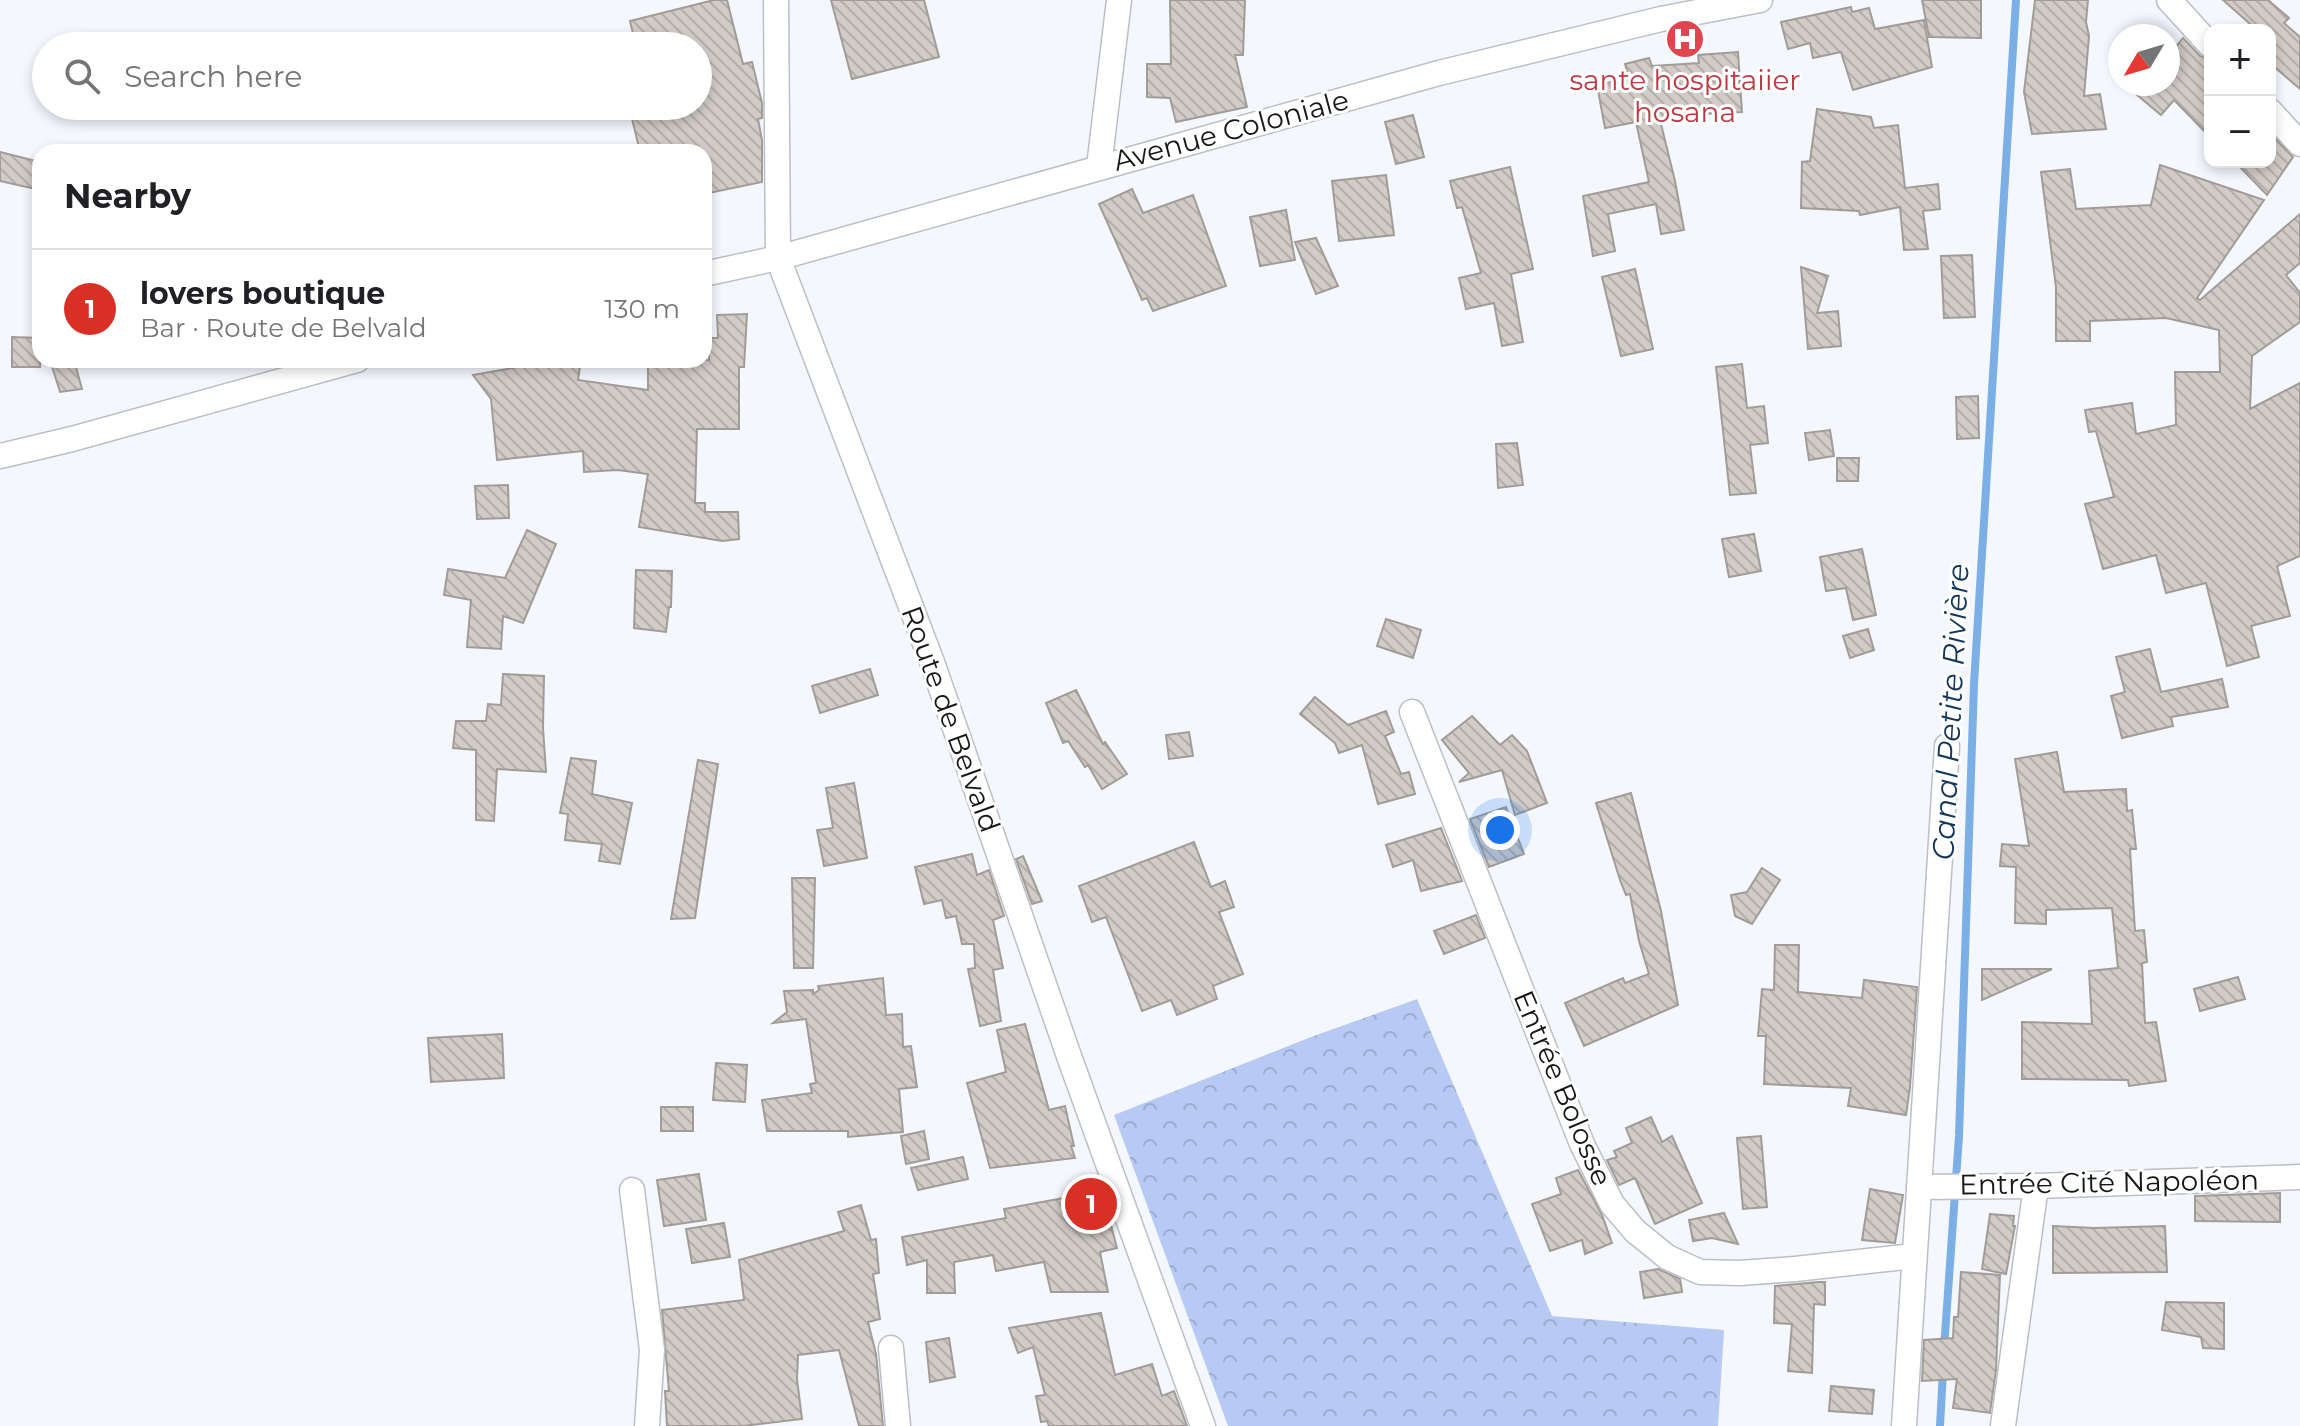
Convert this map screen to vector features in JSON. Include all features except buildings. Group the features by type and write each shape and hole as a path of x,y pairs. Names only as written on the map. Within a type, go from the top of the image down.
{"street":[{"name":"Route de Belvald","path":"776,0 778,258 932,662 1070,1059 1203,1426"},
{"path":"1099,167 1119,0"},
{"name":"Avenue Coloniale","path":"712,272 778,258 1439,73 1661,19 1760,0"},
{"path":"2169,0 2204,38"},
{"path":"2276,118 2300,144"},
{"path":"0,456 328,368"},
{"name":"Entrée Bolosse","path":"1412,712 1582,1144 1612,1204 1635,1231 1667,1257 1700,1272 1795,1269 1914,1256"},
{"path":"1904,1426 1947,746"},
{"name":"Entrée Cité Napoléon","path":"1919,1187 2300,1177"},
{"path":"2003,1426 2036,1186"},
{"path":"632,1190 652,1350 647,1426"},
{"path":"891,1348 898,1426"}],"green space":[{"path":"1417,999 1552,1316 1724,1330 1718,1426 1228,1426 1114,1115 1311,1037"}],"waterway":[{"name":"Canal Petite Rivière","path":"1944,1349 1959,1136 1974,684 2016,0"},
{"name":"Canal Petite Rivière","path":"1940,1426 1943,1371"}],"place":[{"name":"sante hospitaiier hosana","path":"1685,39"},
{"name":"lovers boutique","path":"1091,1204"}]}
